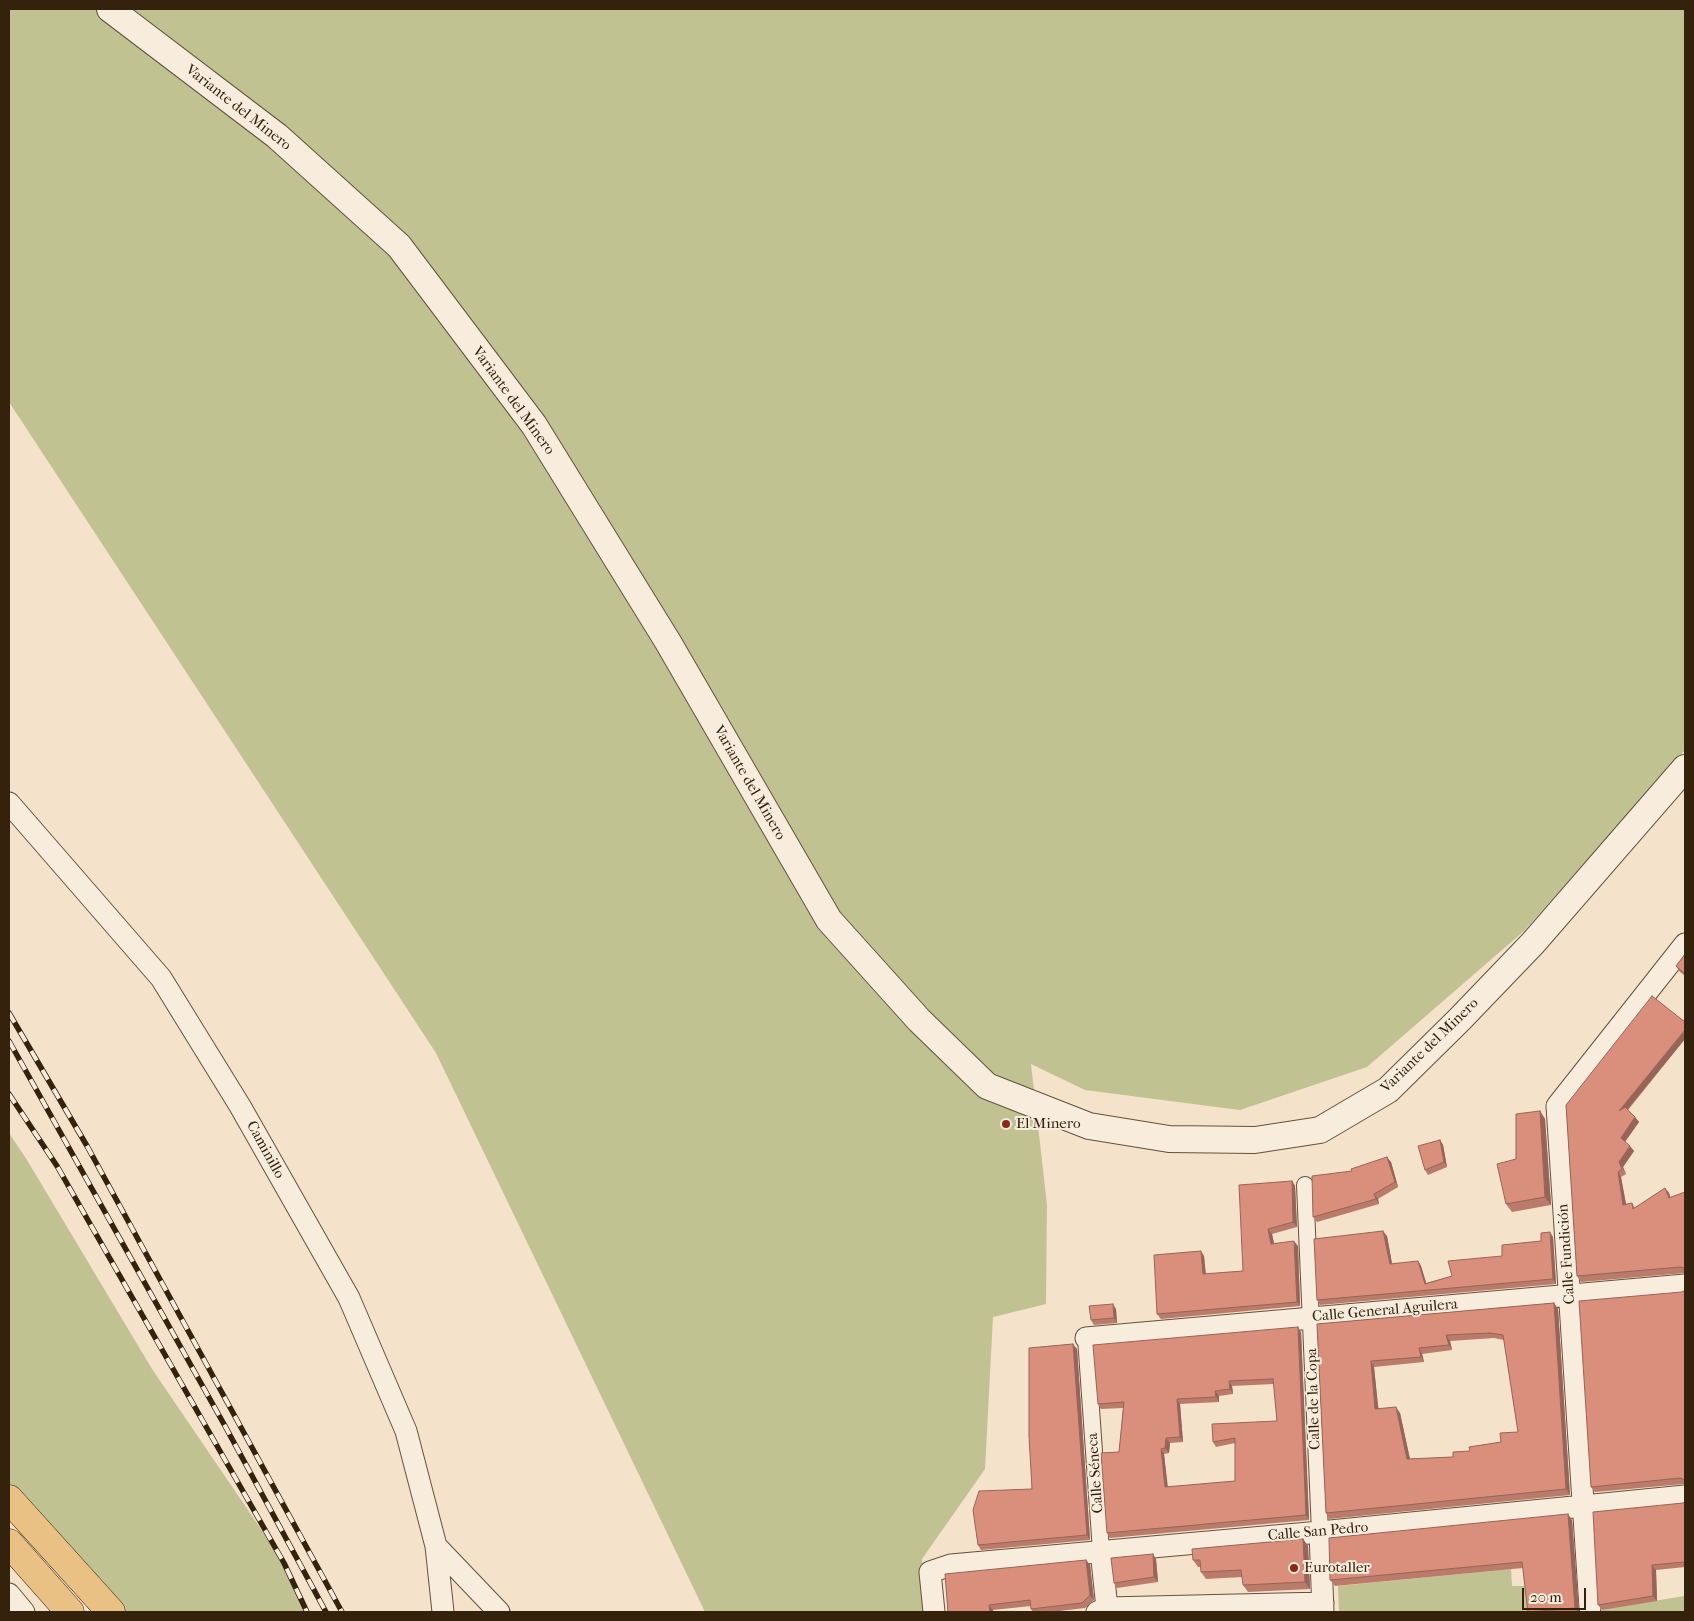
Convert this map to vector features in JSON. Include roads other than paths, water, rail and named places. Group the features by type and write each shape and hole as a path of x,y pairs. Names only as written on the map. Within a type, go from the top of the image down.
{"highway":[{"path":"9,1499 111,1612"},
{"path":"9,1543 70,1612"}],"street":[{"name":"Variante del Minero","path":"110,9 277,136 398,246 534,425 668,642 828,920 919,1020 987,1086 1089,1126 1169,1139 1255,1140 1320,1130 1388,1090 1533,943 1685,768"},
{"name":"Caminillo","path":"9,803 161,978 240,1106 349,1298 406,1431 436,1546 443,1612"},
{"name":"Calle Fundición","path":"1590,1608 1557,1106 1685,944"},
{"name":"Calle de la Copa","path":"1305,1185 1323,1607"},
{"name":"Calle General Aguilera","path":"1086,1338 1685,1285"},
{"name":"Calle Séneca","path":"1086,1338 1101,1551 1102,1610"},
{"name":"Calle San Pedro","path":"934,1612 930,1572 951,1565 1320,1532 1685,1496"},
{"name":"Caminillo","path":"436,1546 499,1612"},
{"path":"9,1594 24,1612"},
{"path":"1102,1610 1323,1607"}],"railway":[{"path":"9,1013 87,1146 342,1612"},
{"path":"9,1041 225,1426 326,1612"},
{"path":"9,1094 57,1166 284,1563 307,1612"}],"place":[{"name":"El Minero","path":"1006,1124"},
{"name":"Eurotaller","path":"1294,1568"}]}
